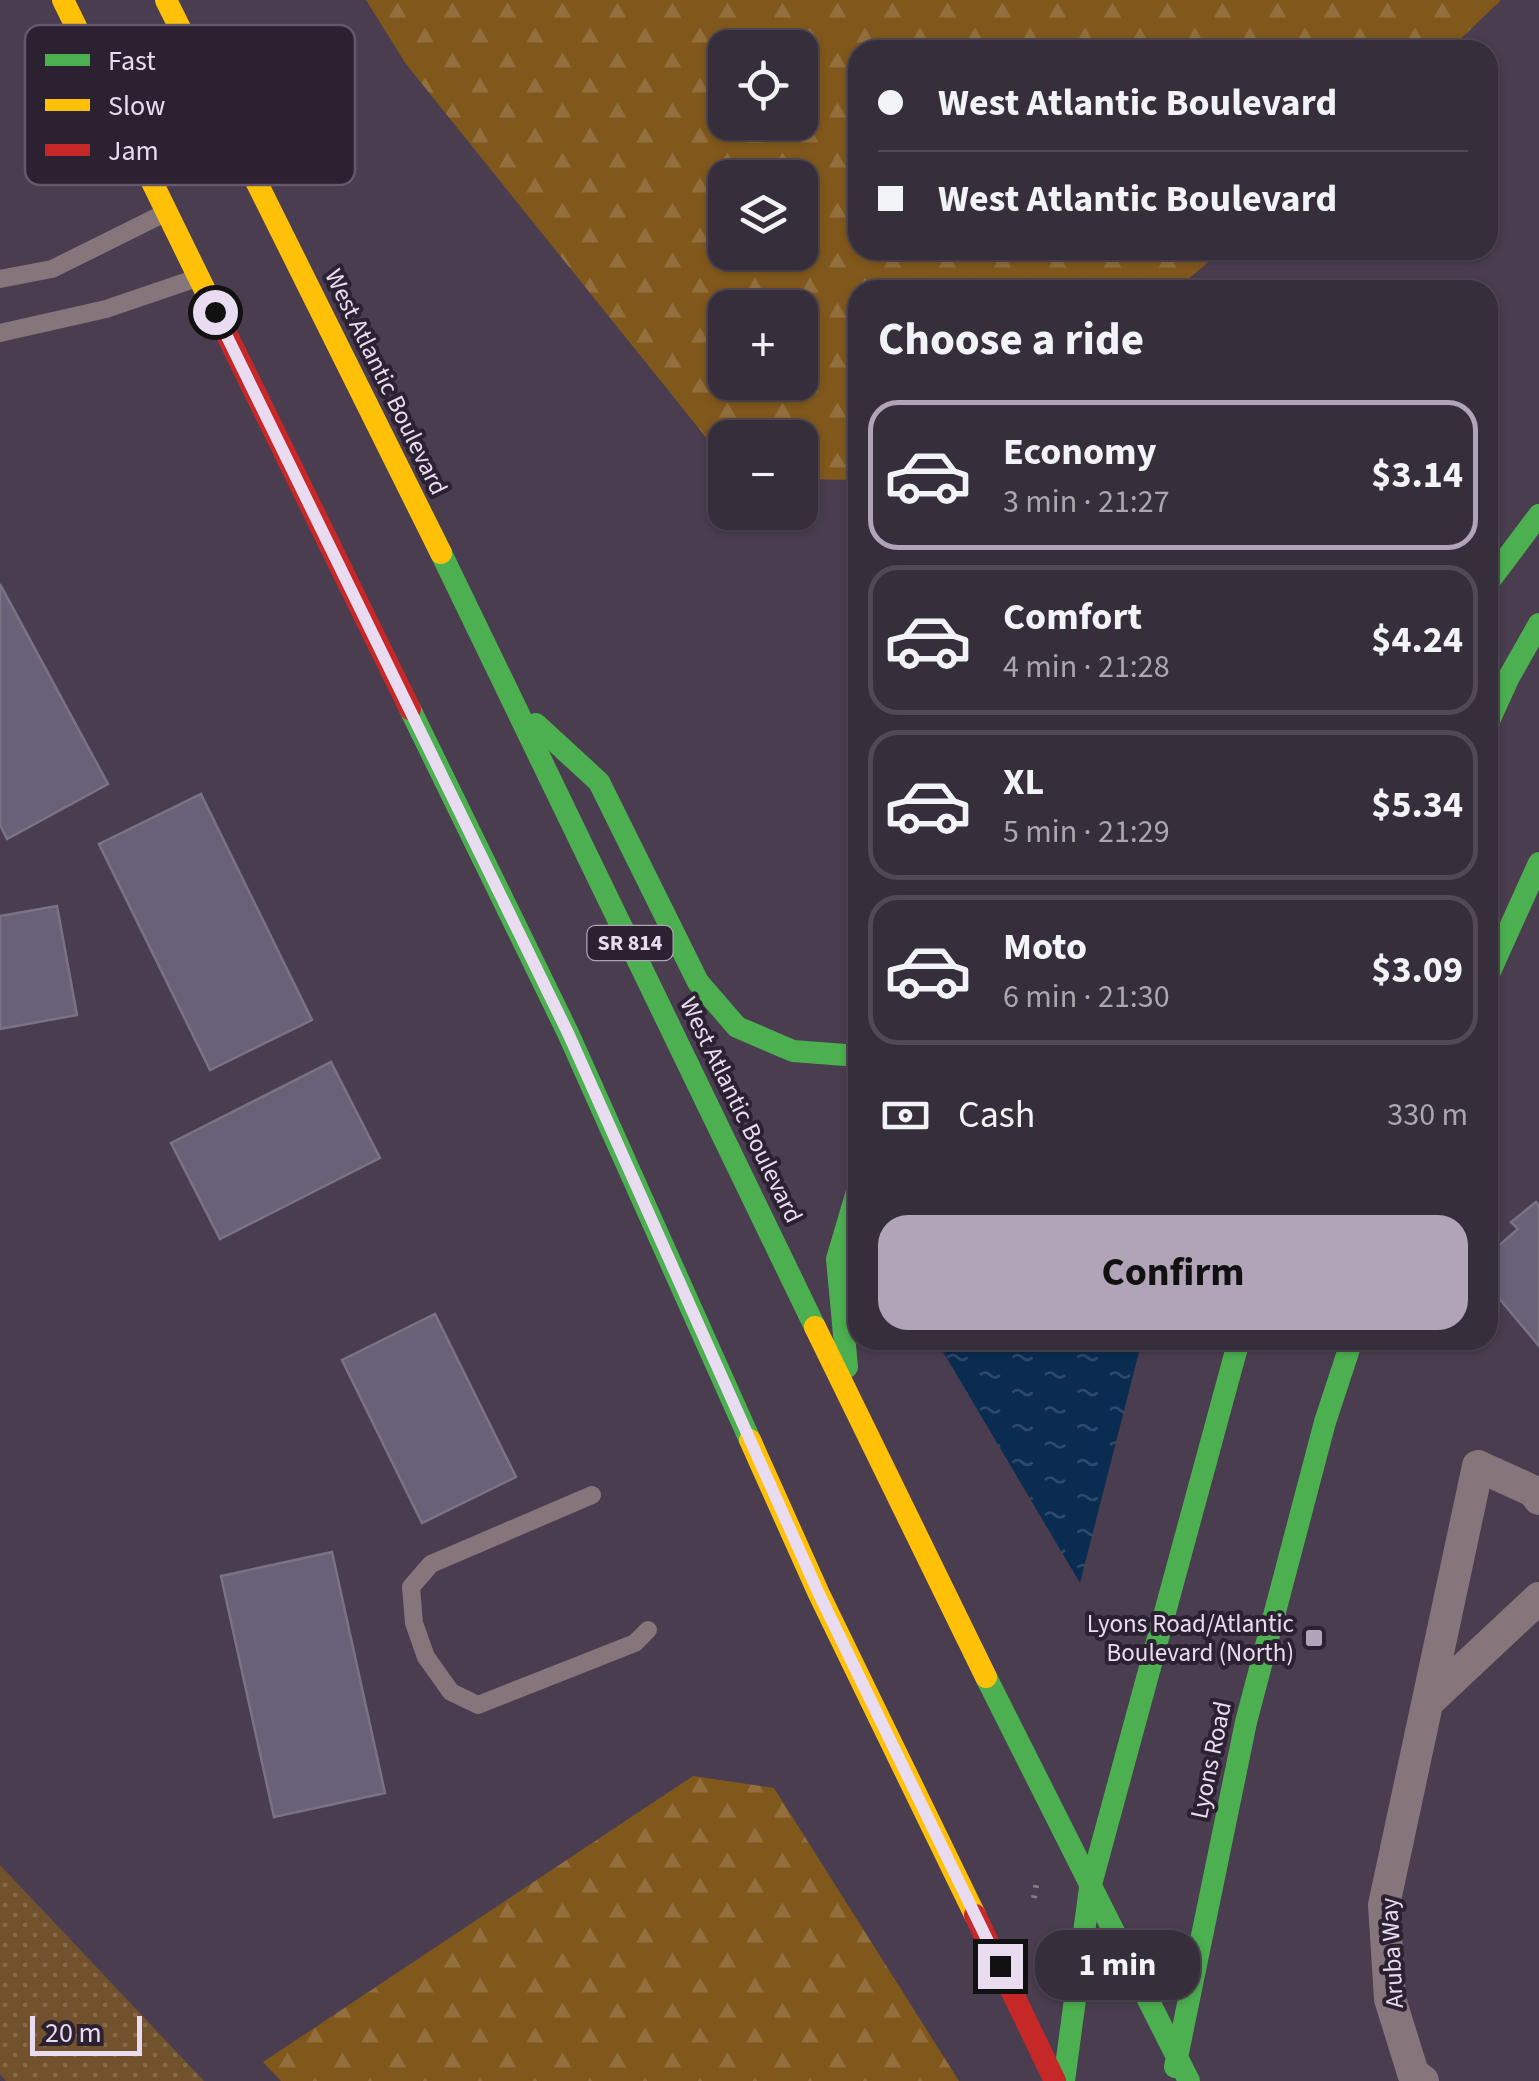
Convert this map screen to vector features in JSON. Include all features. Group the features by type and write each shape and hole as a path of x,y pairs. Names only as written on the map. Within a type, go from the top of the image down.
{"main road":[{"path":"62,0 74,25"},
{"name":"West Atlantic Boulevard","path":"166,0 178,25"},
{"path":"153,185 568,1033 819,1594 1056,2081"},
{"name":"West Atlantic Boulevard","path":"258,185 516,706 1090,1888 1189,2081"},
{"path":"1498,570 1539,515"},
{"path":"1498,701 1539,624"},
{"path":"516,706 599,782 698,982 737,1027 793,1051 848,1055"},
{"path":"1498,954 1539,864"},
{"path":"848,1222 837,1259 850,1398"},
{"path":"1064,2081 1090,1888 1237,1350"},
{"name":"Lyons Road","path":"1174,2081 1246,1722 1325,1422 1349,1350"}],"street":[{"name":"Aruba Way","path":"1422,2081 1413,2073 1390,1999 1384,1905 1478,1466 1533,1491 1539,1499"},
{"path":"1428,1702 1539,1598"}],"lane":[{"path":"0,279 52,269 166,212"},
{"path":"0,333 106,309 198,277"},
{"path":"592,1495 431,1564 411,1587 414,1623 426,1657 450,1692 478,1706 634,1643 648,1630"}],"shaded area":[{"path":"0,1865 204,2081 6,2081 0,2074"}],"green space":[{"path":"366,0 1501,0 1459,40 848,40 848,260 1211,260 1187,280 848,280 848,480 818,479 818,420 708,420 708,440 406,64"},
{"path":"693,1776 774,1788 959,2081 281,2081 263,2062"}],"water":[{"path":"942,1350 1139,1350 1080,1583"}],"building":[{"path":"0,584 108,784 7,839 0,825"},
{"path":"201,794 312,1020 210,1070 99,844"},
{"path":"57,906 77,1015 0,1029 0,916"},
{"path":"331,1062 380,1158 220,1239 171,1143"},
{"path":"1536,1202 1539,1206 1539,1346 1498,1297 1498,1246 1518,1229 1511,1222"},
{"path":"435,1314 516,1477 422,1523 342,1360"},
{"path":"332,1552 385,1793 274,1817 221,1576"}],"traffic: fast":[{"path":"1498,570 1539,515"},
{"path":"441,553 815,1327"},
{"path":"1498,701 1539,624"},
{"path":"410,709 568,1033 750,1440"},
{"path":"536,724 599,782 698,982 737,1027 793,1051 848,1055"},
{"path":"1498,954 1539,863"},
{"path":"847,1367 837,1259 848,1222"},
{"path":"1064,2081 1090,1888 1236,1350"},
{"path":"1175,2067 1246,1722 1325,1422 1349,1350"},
{"path":"986,1677 1189,2081"}],"traffic: slow":[{"path":"63,0 75,25"},
{"path":"166,0 178,25"},
{"path":"154,185 223,327"},
{"path":"258,185 441,553"},
{"path":"815,1327 986,1677"},
{"path":"750,1440 819,1594 975,1915"}],"traffic: jam":[{"path":"223,327 410,709"},
{"path":"975,1915 1055,2081"}],"place":[{"name":"Lyons Road/Atlantic Boulevard (North)","path":"1314,1638"}],"route":[{"path":"215,312 568,1033 819,1594 1000,1966"}]}
